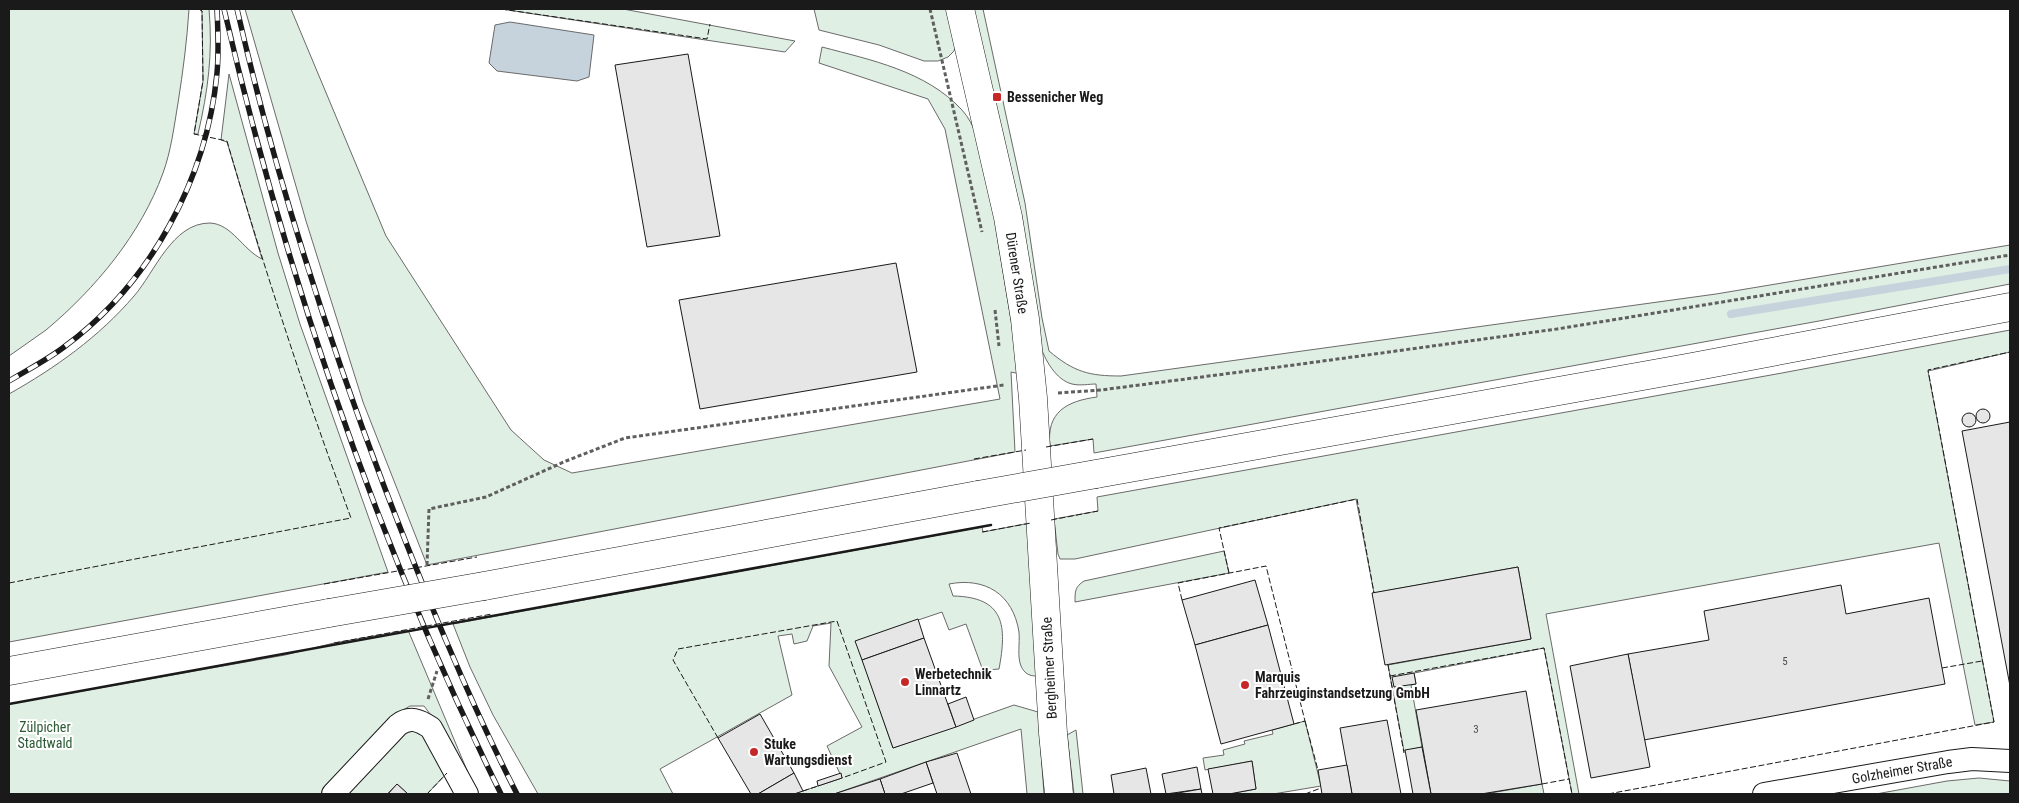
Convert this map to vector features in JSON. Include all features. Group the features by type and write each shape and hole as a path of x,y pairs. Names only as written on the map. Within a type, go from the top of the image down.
{"main road":[{"name":"Dürener Straße","path":"960,9 1017,263 1033,395 1042,541"},
{"path":"9,672 1687,368 2010,307"},
{"name":"Bergheimer Straße","path":"1042,541 1053,733 1059,794"}],"street":[{"path":"333,794 398,725 405,720 411,719 424,723 431,728 466,794"},
{"name":"Golzheimer Straße","path":"1764,794 1948,762 1972,759 2010,761"}],"path":[{"path":"930,9 983,236"},
{"path":"1033,395 1101,390 1557,329 2010,255"},
{"path":"994,304 1000,349"},
{"path":"427,565 429,509 486,496 625,438 1004,385 1003,376"},
{"path":"424,706 432,690 437,671"}],"green space":[{"path":"9,9 189,9 183,68 170,148 166,165 154,196 115,259 82,297 46,330 9,356"},
{"path":"199,9 209,9 210,57 202,118 198,134 194,134 203,81 202,11"},
{"path":"245,9 291,9 386,236 511,430 544,460 572,473 1000,399 945,129 928,99 819,63 822,47 878,62 915,76 948,97 962,110 971,122 983,155 988,175 1020,374 1011,372 1015,452 427,565 363,402 306,221"},
{"path":"501,9 623,9 795,41 785,52"},
{"path":"814,9 949,9 957,42 954,51 948,57 938,61 924,61 879,45 819,30"},
{"path":"971,9 983,9 1025,203 1042,318 1049,351 1066,364 1091,374 1121,376 1716,294 2010,245 2010,284 1819,321 1094,453 1093,439 1050,446 1051,425 1055,417 1068,405 1097,397 1096,384 1075,385 1066,382 1056,374 1048,363 1040,345"},
{"path":"229,74 278,253 300,324 388,572 9,642 9,394 76,351 106,325 134,296 166,250 185,231 197,225 218,224 231,232 249,250 262,259 227,142 221,140"},
{"path":"2010,330 2010,352 1928,371 1994,722 1975,725 1939,543 1546,614 1579,794 1572,794 1544,648 1414,673 1416,684 1411,685 1422,747 1404,751 1388,665 1531,639 1518,567 1374,593 1356,499 1075,559 1060,559 1058,554 1054,519 1098,511 1097,497"},
{"path":"1030,523 1036,676 1027,674 1021,666 1019,632 1011,607 995,591 974,583 949,584 953,596 983,602 993,608 999,617 1002,627 1002,640 999,669 987,670 982,668 966,624 949,630 942,612 856,641 893,748 1014,705 1038,712 1044,794 1027,794 1021,729 834,794 794,794 842,778 827,746 862,727 829,666 831,623 813,626 807,641 794,644 792,634 778,636 792,695 660,769 673,794 538,794 493,715 470,667 453,624 982,527 983,532"},
{"path":"1224,551 1229,573 1075,602 1076,590 1084,581"},
{"name":"Zülpicher Stadtwald","path":"408,630 477,794 433,718 424,706 410,706 389,718 324,794 9,794 9,704 285,655 334,643"},
{"path":"1305,721 1321,786 1273,794 1229,794 1256,789 1252,761 1205,770 1203,758 1224,755 1223,750 1245,744 1244,741 1273,734 1272,730"},
{"path":"411,728 425,729 448,772 427,794 408,794 397,784 387,794 346,794"},
{"path":"1076,730 1083,794 1074,794 1067,735"},
{"path":"1979,778 2010,781 2010,794 1876,794 1947,781"},
{"path":"1542,784 1544,794 1491,794 1491,793"}],"shaded area":[{"path":"510,22 594,35 589,77 577,81 497,71 489,63 495,25"}],"building":[{"path":"688,54 720,236 647,247 615,65"},
{"path":"896,263 917,372 700,409 679,300"},
{"path":"1983,409 1988,411 1990,416 1988,421 1983,423 1978,421 1976,416 1978,411"},
{"path":"1969,413 1974,415 1976,420 1974,425 1969,427 1964,425 1962,420 1964,415"},
{"path":"2010,422 2010,686 1962,431"},
{"path":"1518,567 1531,639 1385,665 1372,593"},
{"path":"1255,580 1268,625 1195,645 1182,600"},
{"path":"1841,585 1846,614 1929,598 1945,684 1644,740 1628,654 1709,640 1704,611"},
{"path":"918,619 924,638 862,660 855,641"},
{"name":"Marquis Fahrzeuginstandsetzung GmbH","path":"1268,625 1294,724 1221,744 1195,645"},
{"name":"Werbetechnik Linnartz","path":"924,638 956,727 893,748 862,660"},
{"path":"1628,654 1650,767 1591,778 1570,666"},
{"path":"1414,673 1416,684 1394,687 1392,677"},
{"path":"1526,691 1542,784 1481,794 1431,794 1416,710"},
{"path":"966,697 974,720 956,727 948,704"},
{"name":"Stuke Wartungsdienst","path":"760,714 794,773 758,794 751,794 718,738"},
{"path":"1387,720 1401,794 1352,794 1340,728"},
{"path":"1422,747 1431,794 1413,794 1405,750"},
{"path":"957,753 971,794 937,794 926,762"},
{"path":"1252,761 1256,789 1229,794 1213,794 1208,769"},
{"path":"926,762 933,783 901,794 885,794 880,779"},
{"path":"1347,765 1352,794 1322,794 1318,770"},
{"path":"1197,767 1201,789 1166,794 1162,774"},
{"path":"1146,768 1151,794 1114,794 1111,775"},
{"path":"794,773 803,791 794,794 758,794"},
{"path":"841,773 842,778 818,786 817,781"},
{"path":"880,779 885,794 834,794"},
{"path":"397,784 408,794 388,794"},
{"path":"1201,789 1202,794 1172,794"}],"waterway":[{"path":"1731,314 2010,269"}],"railway":[{"path":"9,381 57,352 95,321 123,293 148,261 169,226 187,190 201,152 211,113 218,65 217,9"},
{"path":"224,9 277,211 307,311 340,410 376,508 415,604 456,700 501,794"},
{"path":"237,9 284,190 321,309 362,427 446,642 517,794"}],"fence":[{"path":"9,583 351,518 317,425 286,331 227,141 194,134 203,81 202,11 199,9"},
{"path":"501,9 707,39 710,24"},
{"path":"1608,794 1994,722 1928,370 2010,352"},
{"path":"1046,447 1093,439"},
{"path":"974,459 1026,450"},
{"path":"1229,573 1219,528 1357,499 1374,593"},
{"path":"1051,520 1098,511"},
{"path":"982,532 1031,523"},
{"path":"324,584 477,557"},
{"path":"1182,600 1178,583 1266,566 1305,721 1294,724"},
{"path":"334,643 492,614"},
{"path":"718,738 673,660 678,649 837,621 886,762 842,778"},
{"path":"1390,676 1544,648 1572,794"},
{"path":"1942,668 1982,661"},
{"path":"1388,665 1404,753"},
{"path":"1305,721 1318,770"},
{"path":"427,794 447,773"},
{"path":"1542,784 1569,779"},
{"path":"803,791 818,786"},
{"path":"1305,794 1321,788"}],"wall":[{"path":"9,704 991,525"}],"place":[{"name":"Bessenicher Weg","path":"997,97"},
{"name":"Werbetechnik Linnartz","path":"905,682"},
{"name":"Marquis Fahrzeuginstandsetzung GmbH","path":"1245,685"},
{"name":"Stuke Wartungsdienst","path":"754,752"}]}
